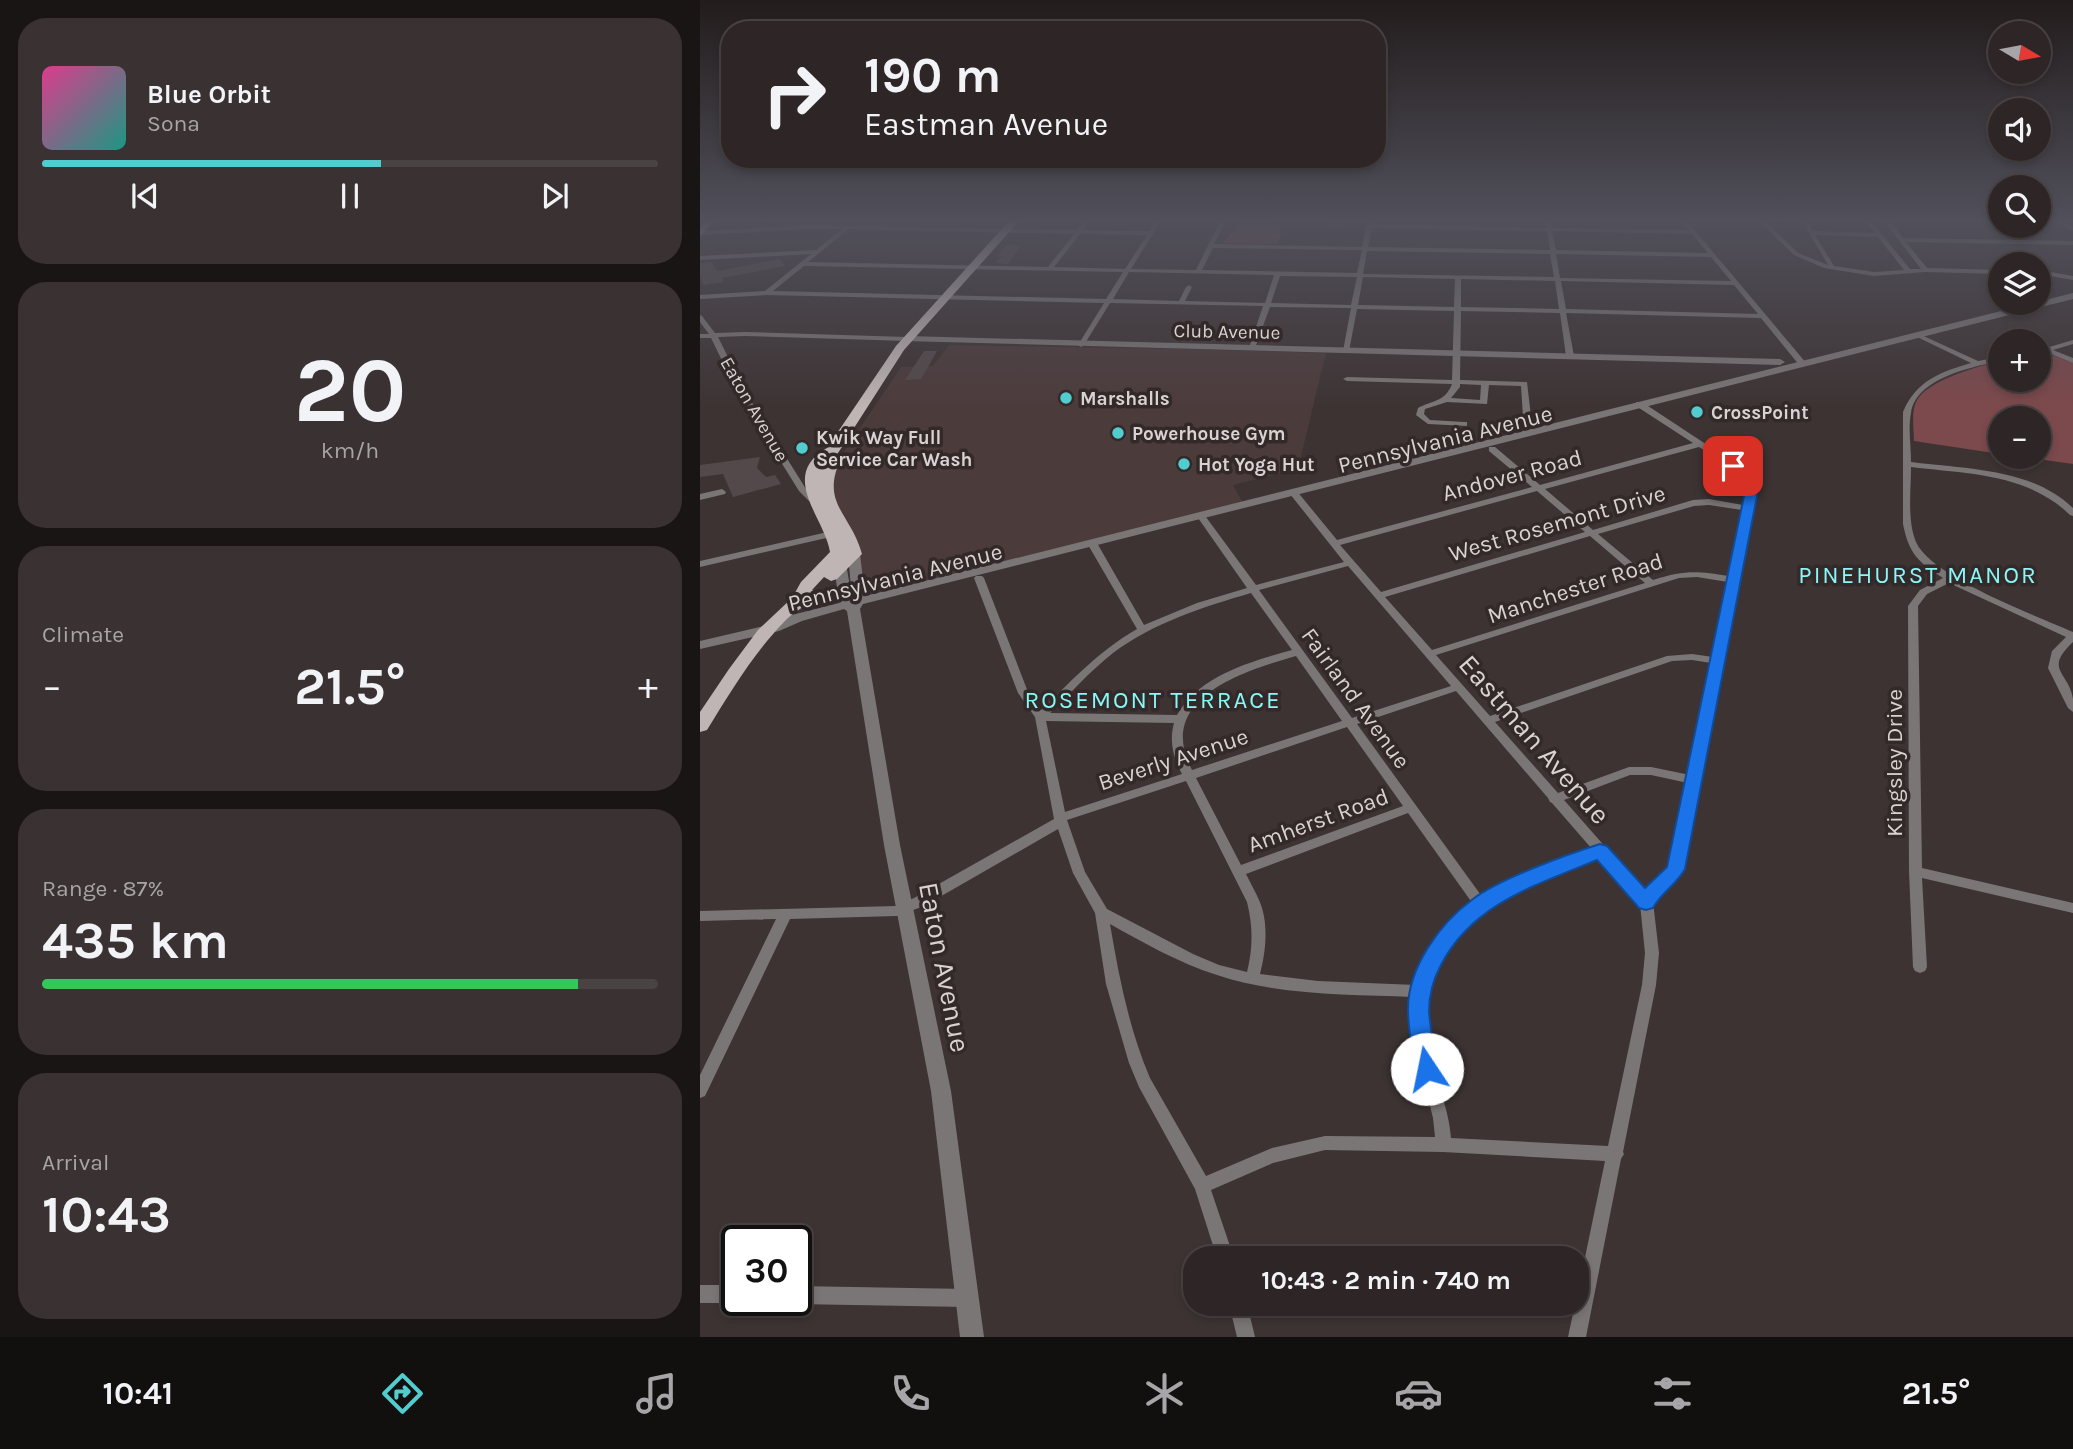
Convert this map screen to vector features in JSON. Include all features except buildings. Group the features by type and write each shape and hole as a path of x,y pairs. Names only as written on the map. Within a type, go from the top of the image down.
{"main road":[{"path":"844,557 812,499 813,474 822,456 832,451 907,340 956,283"},
{"path":"700,726 769,629 800,598 811,593 844,557 852,541 824,492 828,468 836,454 832,451"}],"street":[{"path":"767,293 779,283"},
{"path":"1081,345 1119,283"},
{"path":"1252,348 1275,283"},
{"path":"1346,351 1357,283"},
{"path":"1446,400 1455,391 1456,382 1458,283"},
{"path":"1559,283 1570,356"},
{"path":"1735,283 1803,364"},
{"path":"1181,302 1188,287"},
{"path":"700,297 767,293 1762,316"},
{"path":"700,307 714,296"},
{"name":"Pennsylvania Avenue","path":"706,644 2073,296"},
{"name":"Eaton Avenue","path":"700,317 713,335 741,393 803,491 812,499"},
{"path":"1916,334 1976,363"},
{"name":"Club Avenue","path":"700,336 1803,364"},
{"path":"2051,349 2073,342"},
{"path":"2051,353 2073,360"},
{"path":"1988,361 1976,363 1928,383 1914,394 1907,412 1907,524 1911,541 1927,563 1950,579 2073,636 2057,651 2053,668 2055,677 2073,708"},
{"name":"Club Avenue","path":"1754,363 1786,369"},
{"path":"1347,379 1524,384 1527,417"},
{"path":"1464,424 1421,420 1422,408 1446,400 1482,403 1485,400 1485,383"},
{"path":"1577,1337 1652,969 1646,902 1648,896 1665,883 1676,869 1751,489 1746,479 1643,406"},
{"name":"Pennsylvania Avenue","path":"1295,495 1492,449 1643,406"},
{"name":"Andover Road","path":"1334,544 1700,444"},
{"path":"1492,449 1651,583"},
{"path":"1907,464 2028,483 2055,495 2073,513"},
{"path":"700,497 722,492"},
{"name":"Eastman Avenue","path":"1295,495 1350,563 1646,902"},
{"name":"West Rosemont Drive","path":"1379,596 1693,503 1709,502 1748,508"},
{"name":"Fairland Avenue","path":"1202,518 1480,904"},
{"path":"700,564 832,534"},
{"path":"1094,546 1142,630"},
{"name":"Pennsylvania Avenue","path":"852,605 979,578 1094,546"},
{"name":"Eaton Avenue","path":"844,557 905,909 941,1091 972,1337"},
{"path":"1040,717 1104,655 1142,630 1186,611 1350,563"},
{"name":"Manchester Road","path":"1430,654 1687,573 1734,580"},
{"path":"979,578 1023,693 1040,717 1061,820 1079,873 1102,913 1113,984 1136,1063 1202,1186 1221,1246"},
{"name":"Kingsley Drive","path":"1920,967 1915,871 1913,606 1919,594 1950,579"},
{"path":"706,644 733,645 746,658"},
{"path":"1252,978 1259,947 1259,925 1254,902 1189,776 1176,745 1180,719 1197,697 1222,678 1255,664 1297,652"},
{"path":"1487,721 1671,658 1692,657 1717,661"},
{"name":"Beverly Avenue","path":"700,916 887,914 905,909 1061,820 1458,687"},
{"path":"1040,717 1180,719"},
{"path":"1554,799 1629,771 1651,771 1694,780"},
{"name":"Amherst Road","path":"1240,871 1410,808"},
{"path":"1443,1145 1440,1107 1422,1050 1419,1020 1420,991 1429,964 1458,922 1480,904 1510,888 1600,851"},
{"path":"1915,871 2073,908"},
{"path":"1102,913 1201,964 1252,978 1315,986 1420,991"},
{"path":"700,1091 785,915"},
{"path":"1202,1186 1272,1156 1307,1146 1350,1142 1616,1154"},
{"path":"700,1294 721,1294"},
{"path":"812,1295 967,1298"},
{"path":"1241,1316 1246,1337"}],"shaded area":[{"path":"949,345 1326,353 1301,456 1302,468 1233,485 1243,503 869,594 862,587 832,501 829,474 901,367 933,366"},
{"path":"2051,356 2073,363 2073,464 2051,461 2051,406 1988,406 1988,452 1914,441 1914,406 1921,394 1941,381 1988,364 1988,392 2051,392"}],"place":[{"name":"Marshalls","path":"1066,398"},
{"name":"CrossPoint","path":"1697,412"},
{"name":"Powerhouse Gym","path":"1118,433"},
{"name":"Kwik Way Full Service Car Wash","path":"802,448"},
{"name":"Hot Yoga Hut","path":"1184,464"}],"district":[{"name":"PINEHURST MANOR","path":"1918,575"},
{"name":"ROSEMONT TERRACE","path":"1153,700"}],"route":[{"path":"1427,1069 1419,1031 1418,1009 1424,977 1444,939 1480,904 1510,888 1600,851 1646,902 1648,896 1665,883 1676,869 1751,496 1750,485 1733,466"}]}
